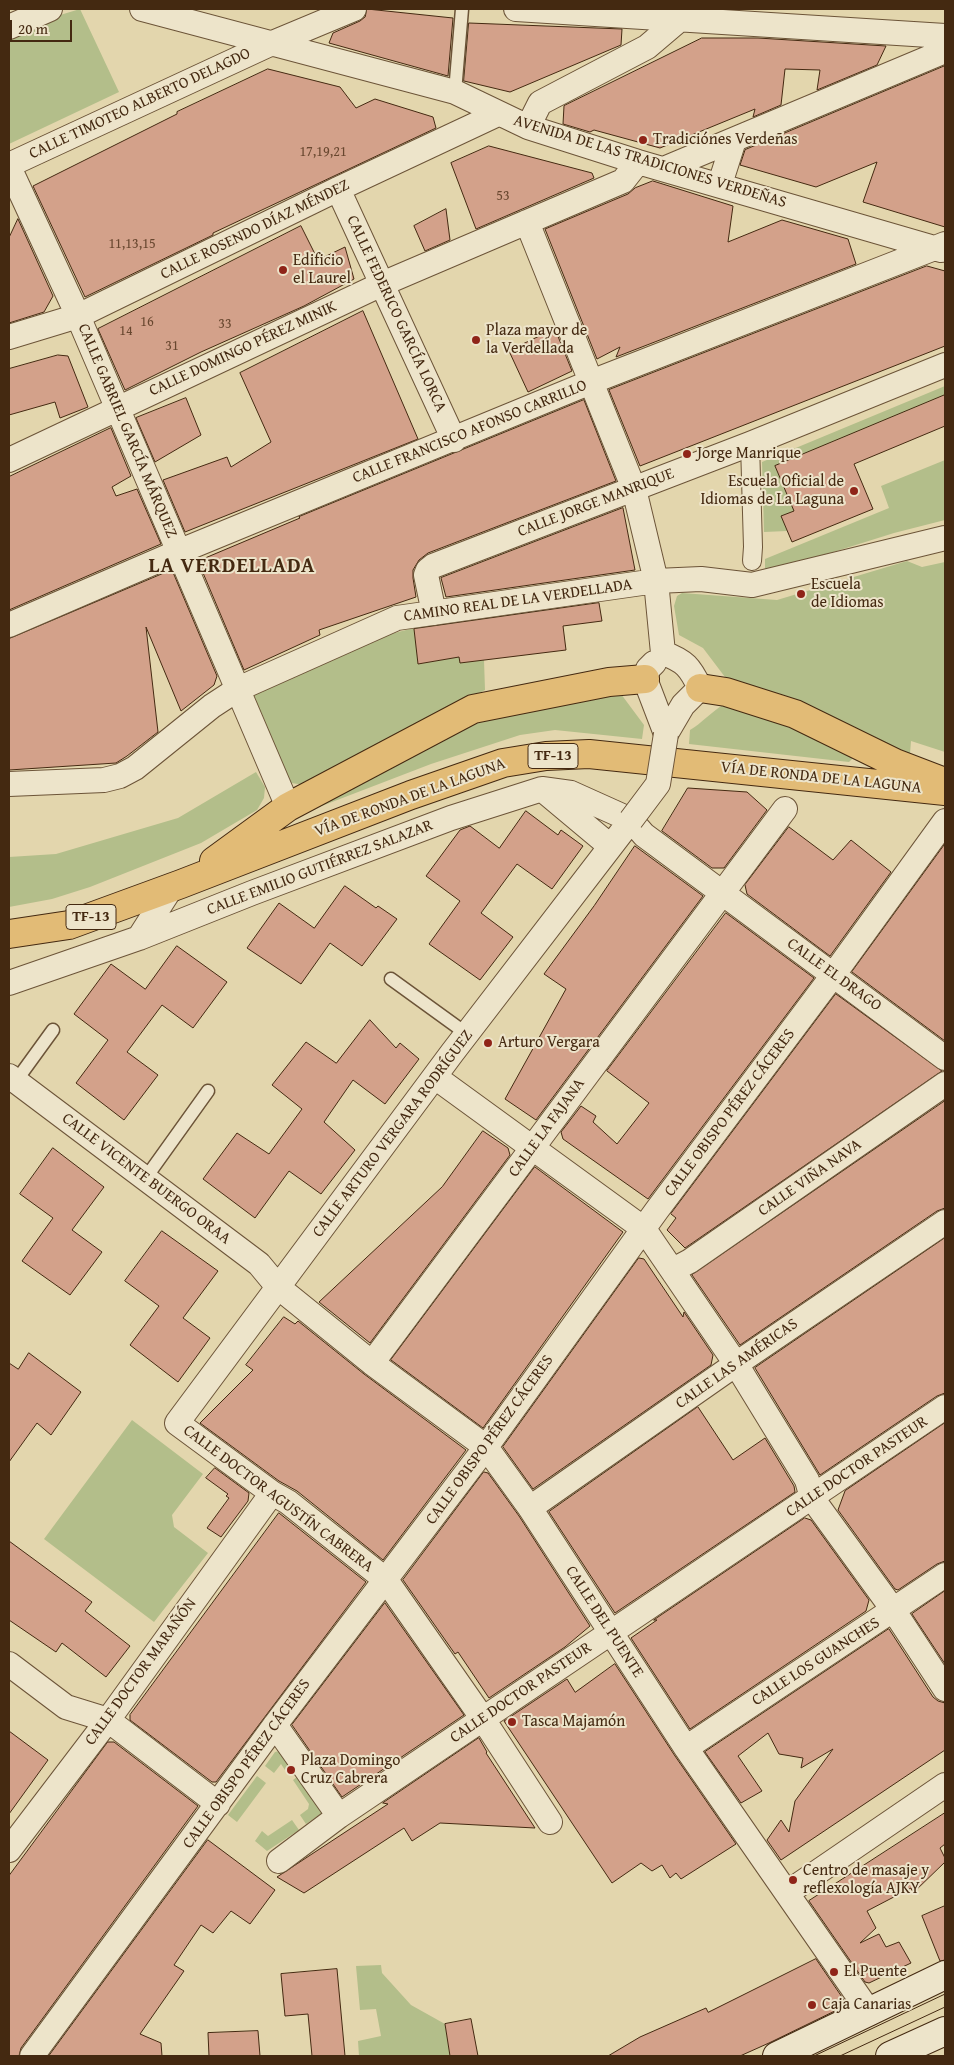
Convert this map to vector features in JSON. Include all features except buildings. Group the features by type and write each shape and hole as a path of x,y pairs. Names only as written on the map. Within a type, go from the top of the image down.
{"main road":[{"path":"176,886 288,807 473,709 609,682 645,679"},
{"path":"700,688 726,692 795,714 895,763 945,783"},
{"name":"VÍA DE RONDA DE LA LAGUNA","path":"9,934 69,925 176,886 420,791 503,763 546,756 589,754 945,791"},
{"path":"777,2056 870,2013 945,1975"},
{"path":"890,2056 945,2032"}],"street":[{"path":"9,27 50,9"},
{"name":"AVENIDA DE LAS TRADICIONES VERDEÑAS","path":"142,9 455,92 528,127 638,162 666,168 942,248"},
{"name":"CALLE TIMOTEO ALBERTO DELAGDO","path":"9,166 270,44 354,9"},
{"path":"516,9 945,36"},
{"path":"528,127 540,103 648,47 680,19"},
{"path":"666,168 945,50"},
{"name":"CALLE ROSENDO DÍAZ MÉNDEZ","path":"9,337 78,316 338,189 498,114"},
{"path":"720,184 734,140"},
{"name":"CALLE DOMINGO PÉREZ MINIK","path":"9,460 382,284 623,181 638,162"},
{"name":"CALLE GABRIEL GARCÍA MÁRQUEZ","path":"9,166 118,407 288,807"},
{"name":"CALLE FEDERICO GARCÍA LORCA","path":"338,189 454,440"},
{"path":"528,222 634,489 656,581 663,653 648,669 645,679 666,734"},
{"name":"CALLE FRANCISCO AFONSO CARRILLO","path":"9,625 178,552 591,382 942,248"},
{"name":"CALLE JORGE MANRIQUE","path":"434,613 426,574 433,566 750,444 945,365"},
{"path":"750,444 752,561"},
{"name":"CAMINO REAL DE LA VERDELLADA","path":"9,784 104,780 120,776 135,768 212,706 238,689 396,618 656,581 701,579 752,585 945,538"},
{"path":"663,653 680,660 692,671 700,688 683,704 666,734"},
{"name":"CALLE ARTURO VERGARA RODRÍGUEZ","path":"177,1423 467,1034 658,784 666,734"},
{"path":"542,789 610,846"},
{"name":"CALLE EMILIO GUTIÉRREZ SALAZAR","path":"9,983 139,938 252,893 442,822 542,789 571,793 631,820"},
{"name":"CALLE LA FAJANA","path":"372,1363 785,809"},
{"name":"CALLE EL DRAGO","path":"631,820 644,835 945,1058"},
{"name":"CALLE OBISPO PÉREZ CÁCERES","path":"32,2056 275,1724 486,1447 945,821"},
{"path":"139,938 176,886"},
{"path":"435,1077 644,1229 736,1364 807,1480 812,1498 894,1610 945,1689"},
{"name":"CALLE VICENTE BUERGO ORAA","path":"12,1079 259,1264 278,1287"},
{"name":"CALLE VIÑA NAVA","path":"672,1270 690,1261 945,1084"},
{"name":"CALLE LAS AMÉRICAS","path":"530,1508 736,1364 945,1222"},
{"name":"CALLE DEL PUENTE","path":"278,1287 372,1363 486,1447 530,1508 686,1748 870,2013"},
{"name":"CALLE DOCTOR PASTEUR","path":"279,1861 339,1816 945,1407"},
{"name":"CALLE DOCTOR AGUSTÍN CABRERA","path":"177,1423 288,1502 386,1580 483,1719 550,1822"},
{"name":"CALLE DOCTOR MARAÑÓN","path":"9,1850 108,1720 272,1492"},
{"name":"CALLE LOS GUANCHES","path":"686,1748 945,1576"},
{"path":"9,1664 66,1707 108,1720 218,1804"},
{"path":"275,1724 339,1816"},
{"path":"788,1893 945,1785"}],"lane":[{"path":"455,92 462,9"},
{"path":"390,979 467,1034"},
{"path":"12,1079 53,1030"},
{"path":"145,1179 208,1091"}],"green space":[{"path":"80,9 119,92 9,144 9,37 47,19"},
{"path":"945,386 945,395 775,466 794,511 782,516 787,531 764,532 762,462"},
{"path":"945,460 945,520 894,533 773,571 765,569 765,559 889,508 881,486"},
{"path":"907,561 922,567 945,562 945,752 911,741 910,754 838,721 728,681 703,648 679,635 674,606 677,596 682,593 777,600"},
{"path":"414,628 418,664 459,657 461,663 484,660 485,690 316,780 305,785 291,783 253,693 367,640"},
{"path":"621,694 644,725 642,739 555,730 520,735 431,764 319,807 320,800 474,721 532,707"},
{"path":"723,705 741,706 857,754 849,762 689,744 690,730"},
{"path":"256,772 265,787 264,798 257,810 201,843 90,887 52,899 9,907 9,857 56,854 178,818"},
{"path":"132,1420 203,1474 172,1515 174,1527 208,1553 154,1622 44,1539"},
{"path":"279,1751 297,1766 287,1773 281,1764 274,1773 265,1766 275,1752"},
{"path":"302,1773 324,1810 306,1824 300,1815 308,1809 309,1804 293,1780"},
{"path":"257,1776 266,1783 237,1822 228,1815"},
{"path":"292,1820 299,1830 267,1851 255,1841 262,1831 268,1836"},
{"path":"381,1965 382,1973 411,2005 445,2024 450,2056 359,2056 358,2041 381,2036 376,2009 360,2010 356,1966"}],"tram line":[{"path":"814,2056 945,1994"},
{"path":"840,2056 945,2007"}],"place":[{"name":"Tradiciónes Verdeñas","path":"643,140"},
{"name":"Edificio el Laurel","path":"283,270"},
{"name":"Plaza mayor de la Verdellada","path":"476,340"},
{"name":"Jorge Manrique","path":"687,454"},
{"name":"Escuela Oficial de Idiomas de La Laguna","path":"854,491"},
{"name":"Escuela de Idiomas","path":"801,594"},
{"name":"Arturo Vergara","path":"488,1043"},
{"name":"Tasca Majamón","path":"512,1722"},
{"name":"Plaza Domingo Cruz Cabrera","path":"291,1770"},
{"name":"Centro de masaje y reflexología AJKY","path":"793,1880"},
{"name":"El Puente","path":"834,1972"},
{"name":"Caja Canarias","path":"812,2005"}],"district":[{"name":"LA VERDELLADA","path":"232,567"}]}
